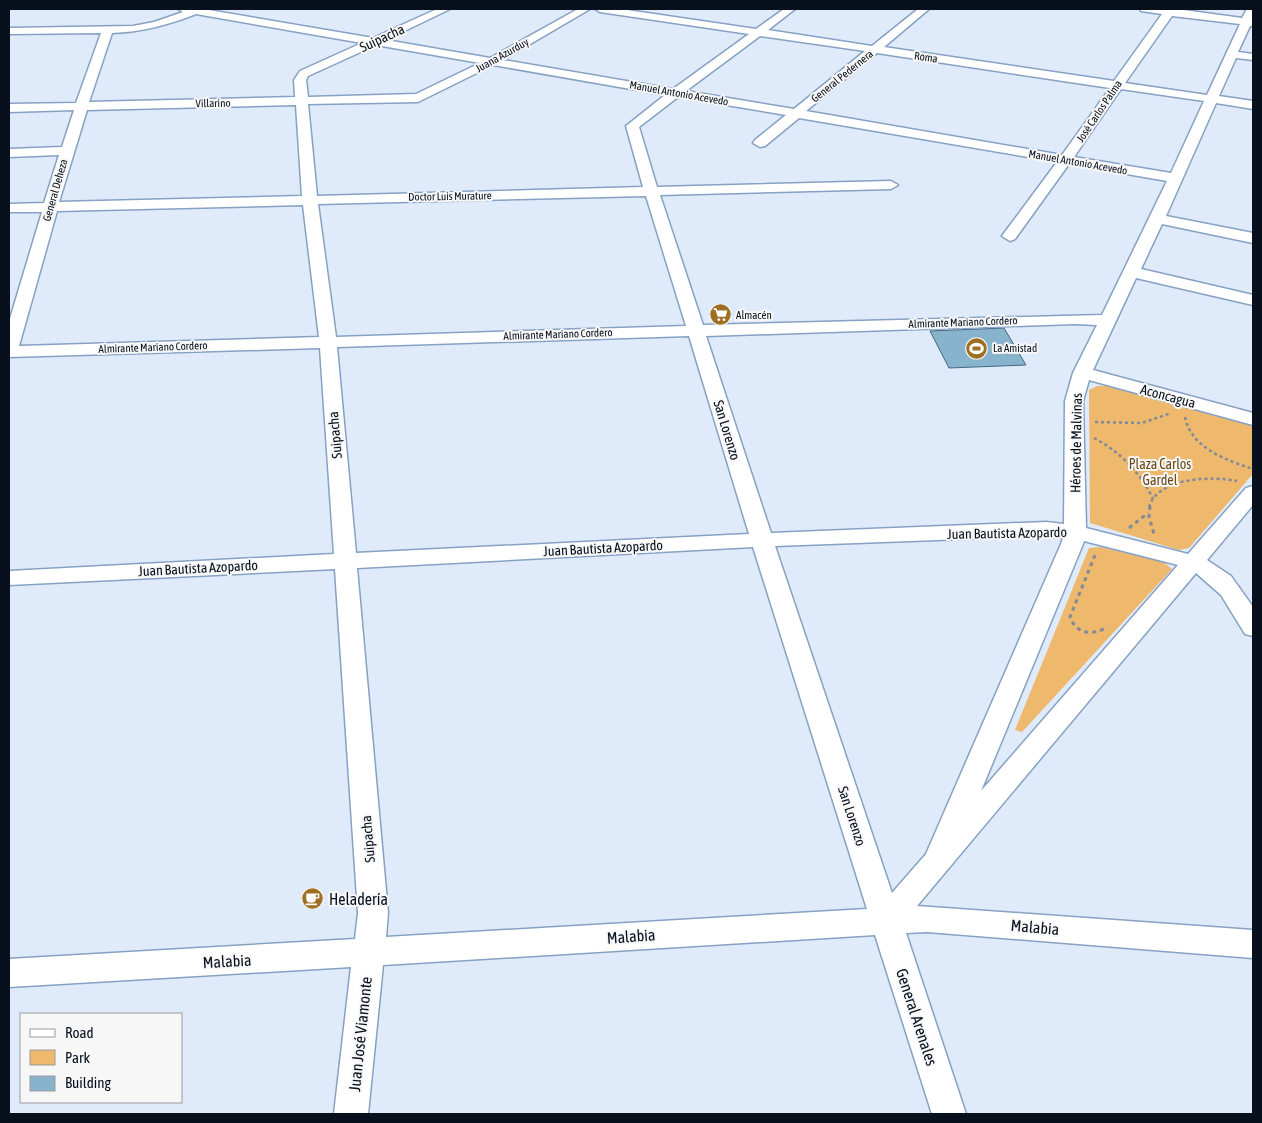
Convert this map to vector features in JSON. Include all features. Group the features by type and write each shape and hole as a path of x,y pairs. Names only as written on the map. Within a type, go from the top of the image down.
{"street":[{"name":"Manuel Antonio Acevedo","path":"183,9 200,10 491,62 1175,178"},
{"name":"Suipacha","path":"369,953 374,913 328,341 310,200 300,80 304,74 445,9"},
{"name":"Juana Azurduy","path":"418,98 491,62 585,9"},
{"name":"Roma","path":"600,9 1253,105"},
{"name":"San Lorenzo","path":"790,9 675,92 632,126 762,540 886,920"},
{"name":"General Pedernera","path":"760,143 924,9"},
{"path":"1145,9 1170,10 1250,22"},
{"name":"Héroes de Malvinas","path":"938,859 1072,544 1075,532 1075,396 1082,374 1157,219 1210,98 1250,22 1252,9"},
{"path":"9,31 133,30 156,25 200,10"},
{"name":"José Carlos Palma","path":"1010,236 1066,160 1116,85 1170,10"},
{"name":"General Deheza","path":"9,352 66,151 107,30"},
{"path":"1232,54 1253,57"},
{"name":"Villarino","path":"9,108 418,98"},
{"path":"9,153 66,151"},
{"name":"Doctor Luis Murature","path":"9,208 891,185"},
{"path":"1157,219 1253,238"},
{"path":"1131,272 1253,300"},
{"name":"Almirante Mariano Cordero","path":"9,352 696,330 1107,320"},
{"name":"Aconcagua","path":"1082,374 1253,419"},
{"name":"Héroes de Malvinas","path":"886,920 1193,562 1246,487"},
{"name":"Juan Bautista Azopardo","path":"9,578 762,540 1046,529 1075,532 1193,562 1210,570 1225,583 1253,628"},
{"name":"Malabia","path":"9,973 369,953 886,920 958,921 1253,944"},
{"name":"General Arenales","path":"886,920 948,1114"},
{"name":"Juan José Viamonte","path":"351,1114 369,953"}],"path":[{"path":"1074,425 1100,423 1142,424 1168,416 1185,401"},
{"path":"1185,401 1185,420 1196,439 1222,458 1253,469"},
{"path":"1074,425 1098,440 1126,462 1142,478 1152,499 1148,513 1156,539"},
{"path":"1152,499 1176,484 1212,478 1246,487"},
{"path":"1125,531 1148,513"},
{"path":"1097,549 1070,617 1071,624 1078,630 1087,633 1098,632 1112,622"}],"green space":[{"name":"Plaza Carlos Gardel","path":"1097,386 1107,386 1253,425 1253,474 1189,548 1179,550 1090,523 1089,390"},
{"path":"1100,547 1162,561 1172,569 1022,732 1015,730 1089,548"}],"building":[{"name":"La Amistad","path":"1004,328 1026,365 949,368 930,331"}],"place":[{"name":"Almacén","path":"720,315"},
{"name":"La Amistad","path":"977,348"},
{"name":"Heladería","path":"313,899"}]}
